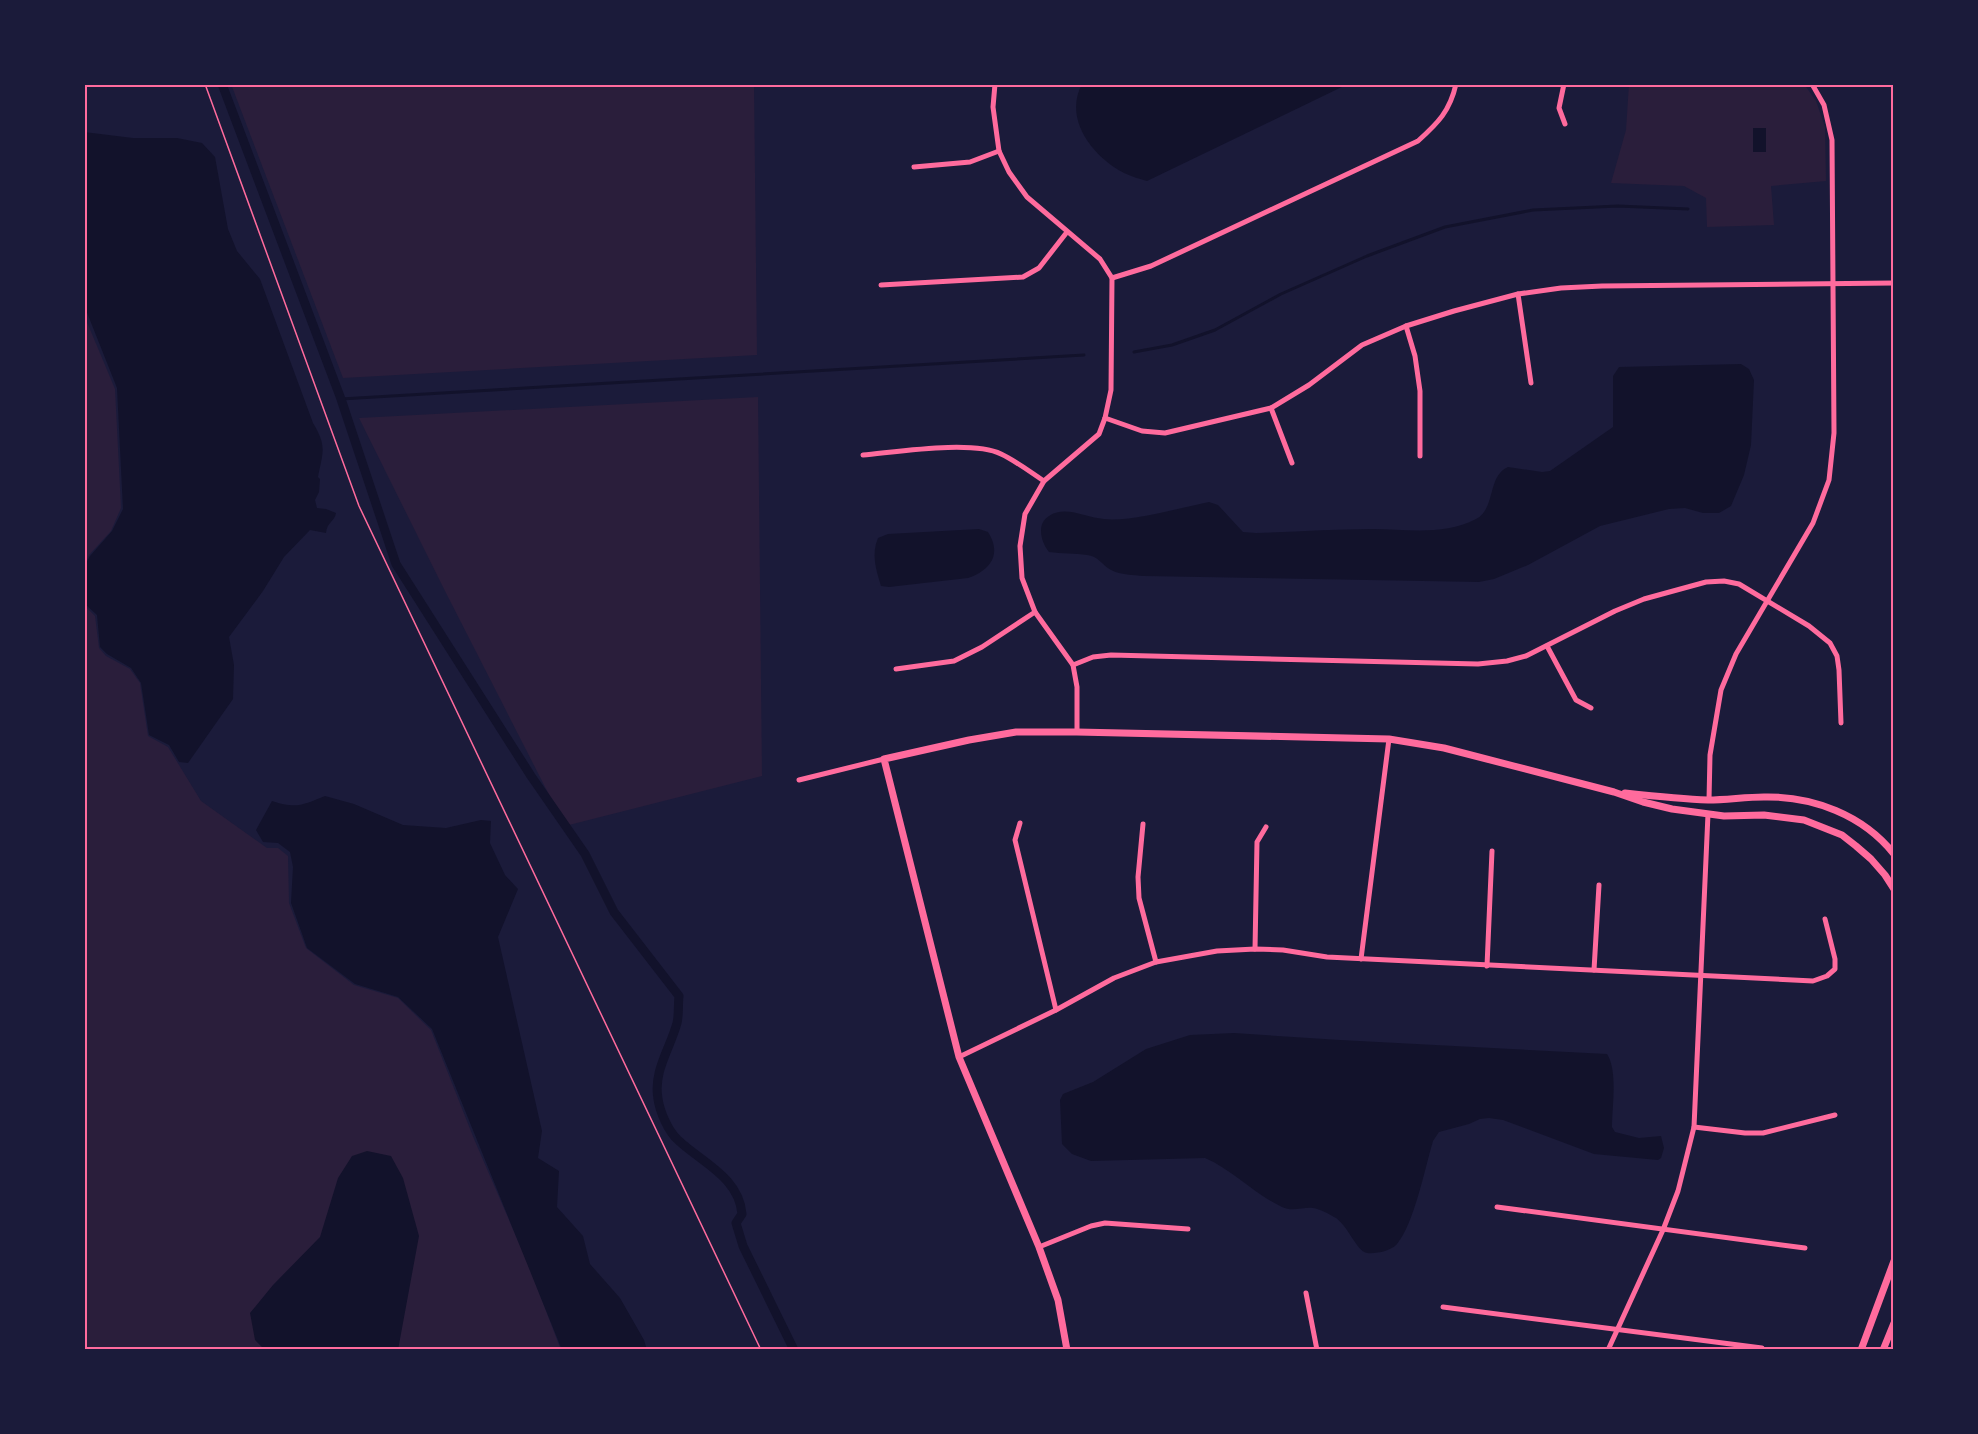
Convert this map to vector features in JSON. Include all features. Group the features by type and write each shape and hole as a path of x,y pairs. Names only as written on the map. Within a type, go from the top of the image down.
{"street":[{"path":"995,84 993,107 999,151 1010,172 1027,197 1100,259 1113,278 1111,390 1105,418 1099,434 1044,481 1025,514 1020,546 1022,578 1035,612 1073,665 1077,687 1077,732"},
{"path":"1113,278 1151,266 1418,141 1438,123 1452,101 1456,84"},
{"path":"1564,84 1559,108 1565,124"},
{"path":"1710,800 1710,755 1721,690 1736,654 1814,523 1829,480 1834,433 1832,140 1824,105 1812,84"},
{"path":"914,167 970,162 999,151"},
{"path":"881,285 1023,277 1039,268 1067,232"},
{"path":"1105,418 1142,431 1165,433 1271,408 1309,386 1362,345 1406,326 1518,294 1561,288 1602,286 1894,283"},
{"path":"1518,294 1531,382"},
{"path":"1406,326 1415,356 1420,391 1420,456"},
{"path":"1271,408 1292,463"},
{"path":"863,455 961,448 984,449 1001,454 1044,481"},
{"path":"1073,665 1093,657 1111,655 1478,664 1507,661 1547,646 1615,611 1644,599 1706,582 1724,581 1739,584 1809,626 1830,643 1837,656 1839,670 1841,723"},
{"path":"896,669 954,662 982,647 1035,612"},
{"path":"1547,646 1576,700 1591,708"},
{"path":"799,780 969,740 1016,732 1389,739 1443,748 1662,806 1724,816 1784,816 1804,819 1842,835 1872,859 1894,889"},
{"path":"1361,959 1389,739"},
{"path":"884,759 959,1057 1039,1247 1058,1300 1067,1350"},
{"path":"1614,792 1710,800 1765,797 1811,802 1834,809 1855,820 1873,832 1894,854"},
{"path":"1608,1350 1663,1230 1678,1191 1694,1127 1708,814"},
{"path":"1020,823 1015,840 1056,1010"},
{"path":"1143,824 1138,877 1139,898 1156,962"},
{"path":"1255,949 1257,842 1266,827"},
{"path":"1487,966 1492,851"},
{"path":"1594,970 1599,885"},
{"path":"959,1057 1056,1010 1114,978 1156,962 1217,951 1283,950 1327,957 1361,959 1813,981 1827,976 1834,969 1835,959 1826,919"},
{"path":"1694,1127 1763,1133 1835,1115"},
{"path":"1497,1207 1805,1248"},
{"path":"1039,1247 1104,1223 1188,1229"},
{"path":"1861,1350 1894,1260"},
{"path":"1306,1293 1317,1350"},
{"path":"1443,1306 1617,1331 1762,1348"},
{"path":"1883,1350 1894,1323"}],"path":[{"path":"205,84 359,506 761,1350"}],"shaded area":[{"path":"231,84 754,84 757,355 343,378"},
{"path":"1082,84 1348,84 1147,181 1124,173 1113,166 1092,147 1084,136 1076,110 1077,97"},
{"path":"1629,84 1804,84 1816,101 1825,127 1826,181 1771,186 1774,225 1707,227 1706,198 1684,186 1611,183 1626,130"},
{"path":"1753,128 1766,128 1766,152 1753,152"},
{"path":"84,132 133,138 177,138 202,143 215,157 228,229 237,251 260,279 322,444 318,477 320,479 319,492 315,500 317,508 336,513 326,533 310,530 284,557 263,591 229,637 234,665 233,699 188,763 179,762 169,745 149,735 141,683 131,668 107,654 100,647 97,615 84,603 84,567 90,556 112,531 123,509 117,388 84,305"},
{"path":"84,315 115,389 121,508 111,531 89,555 84,566"},
{"path":"1741,364 1749,369 1754,380 1751,445 1744,475 1731,506 1719,513 1703,513 1685,508 1669,509 1600,526 1528,565 1494,579 1479,582 1131,575 1111,570 1091,556 1049,552 1042,538 1042,524 1045,519 1056,513 1069,512 1115,519 1142,517 1209,502 1218,505 1243,532 1451,528 1476,519 1482,514 1501,471 1508,467 1550,471 1613,427 1613,376 1619,367"},
{"path":"758,397 762,776 565,826 359,418"},
{"path":"979,529 988,532 994,547 992,560 983,571 968,578 881,586 875,556 878,538 888,534"},
{"path":"84,605 95,616 99,648 106,656 130,669 140,683 148,736 168,747 201,801 267,848 278,848 288,856 289,903 306,948 354,985 398,998 431,1030 561,1350 84,1350"},
{"path":"325,796 354,804 403,825 446,828 481,820 491,821 490,843 505,875 518,889 498,937 542,1131 538,1158 559,1171 557,1207 583,1236 590,1264 620,1298 644,1340 647,1350 562,1350 432,1029 398,997 355,984 307,948 291,903 293,867 290,852 278,843 263,842 256,830 272,801 299,805"},
{"path":"1234,1033 1607,1054 1613,1079 1612,1127 1615,1132 1639,1138 1661,1136 1664,1148 1658,1160 1594,1154 1503,1120 1489,1118 1439,1132 1433,1141 1414,1210 1403,1235 1397,1244 1383,1252 1367,1253 1359,1247 1339,1220 1313,1208 1282,1207 1205,1158 1091,1161 1072,1154 1062,1144 1060,1100 1063,1094 1093,1082 1146,1049 1190,1035"},
{"path":"367,1151 391,1156 403,1178 419,1236 398,1350 265,1350 255,1340 250,1313 273,1285 320,1237 338,1178 352,1156"}],"waterway":[{"path":"222,84 341,399 396,564 531,776 585,854 614,912 679,996 677,1023 658,1079 657,1089 661,1110 674,1136 718,1171 734,1190 742,1214 736,1223 743,1246 794,1350"},
{"path":"1134,352 1172,345 1215,330 1281,294 1367,256 1445,227 1533,210 1618,206 1688,209"},
{"path":"341,399 1084,355"}]}
